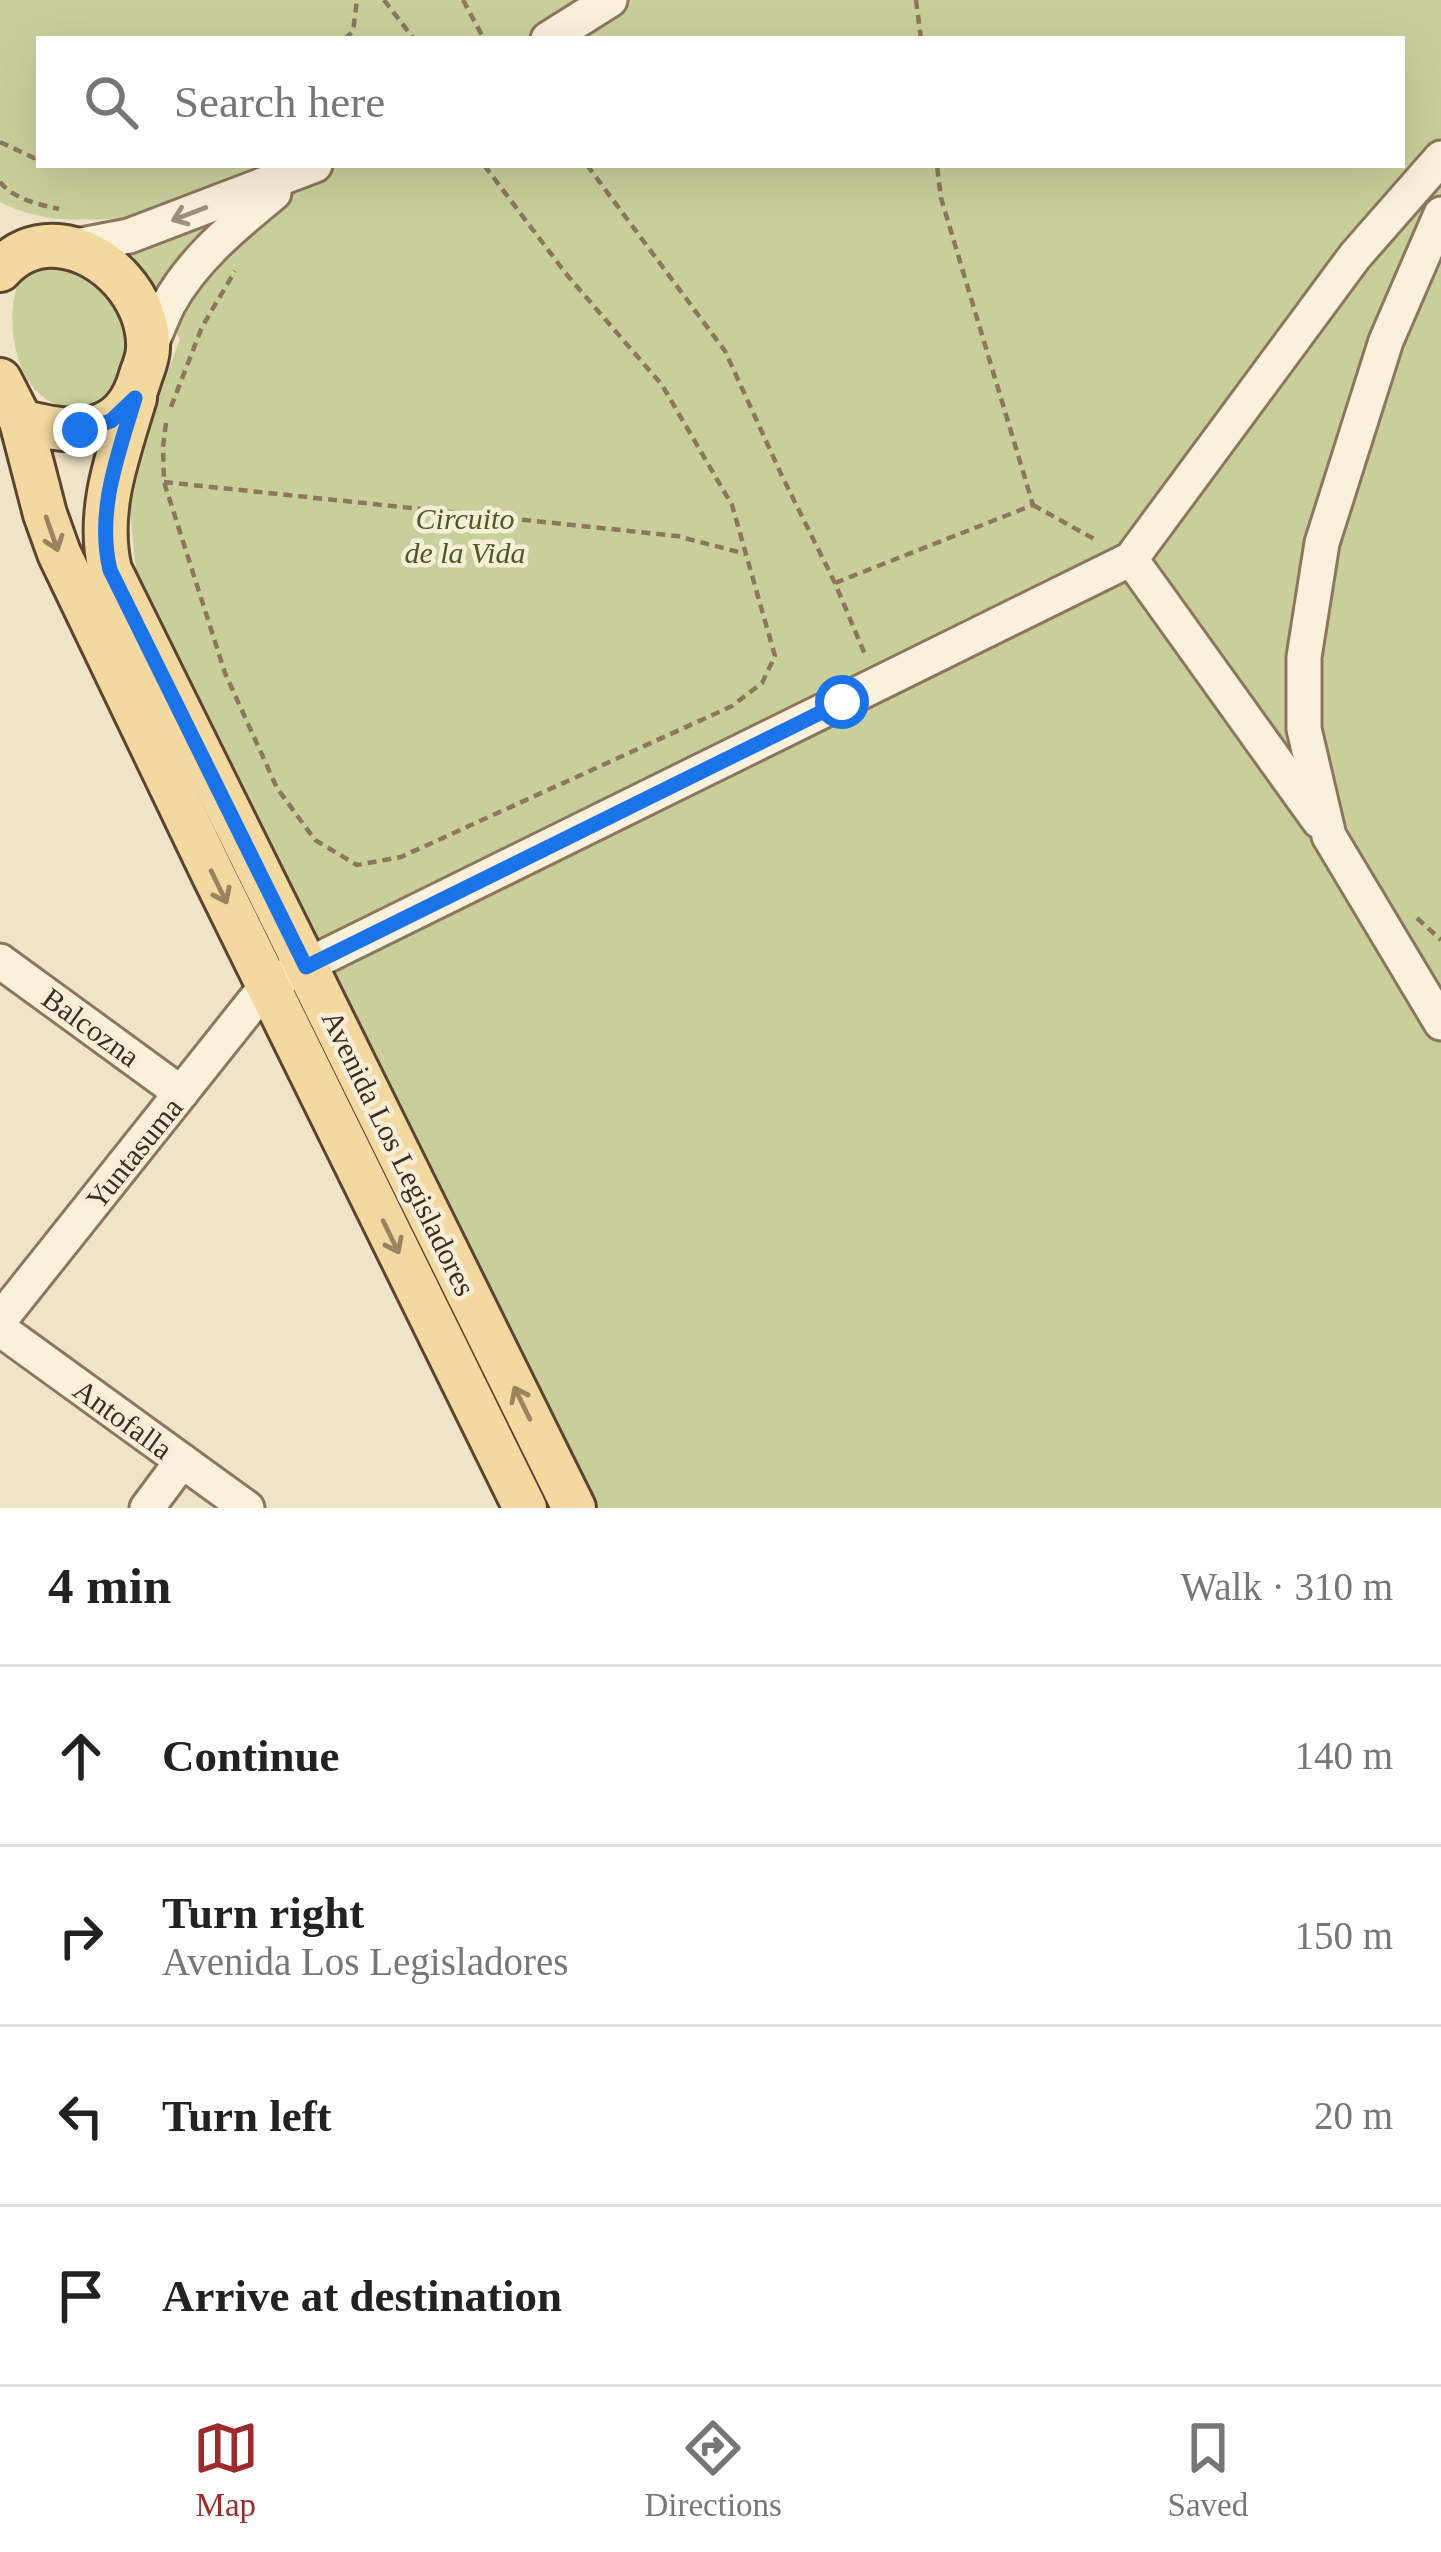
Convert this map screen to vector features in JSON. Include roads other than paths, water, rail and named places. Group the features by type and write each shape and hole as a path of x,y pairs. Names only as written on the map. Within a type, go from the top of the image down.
{"main road":[{"path":"0,229 62,234 95,257 127,285 146,325 148,350"},
{"path":"0,270 18,254 62,234"},
{"name":"Avenida Los Legisladores","path":"148,350 104,517 110,570 574,1508"},
{"name":"Avenida Los Legisladores","path":"0,380 59,554 525,1508"},
{"path":"13,422 60,430 97,427 111,421 135,398"}],"street":[{"path":"553,36 610,0"},
{"path":"267,985 1131,559 1355,256 1441,158"},
{"path":"148,350 188,275 230,229 307,169"},
{"path":"62,234 129,236 307,169"},
{"path":"1329,836 1304,729 1304,657 1322,543 1385,341 1441,214"},
{"path":"1131,559 1329,836 1441,1024"},
{"name":"Balcozna","path":"0,961 182,1093"},
{"name":"Yuntasuma","path":"0,1320 267,985"},
{"name":"Antofalla","path":"0,1329 247,1508"},
{"path":"148,1508 182,1461"}],"park label":[{"name":"Circuito de la Vida","path":"465,535"}]}
